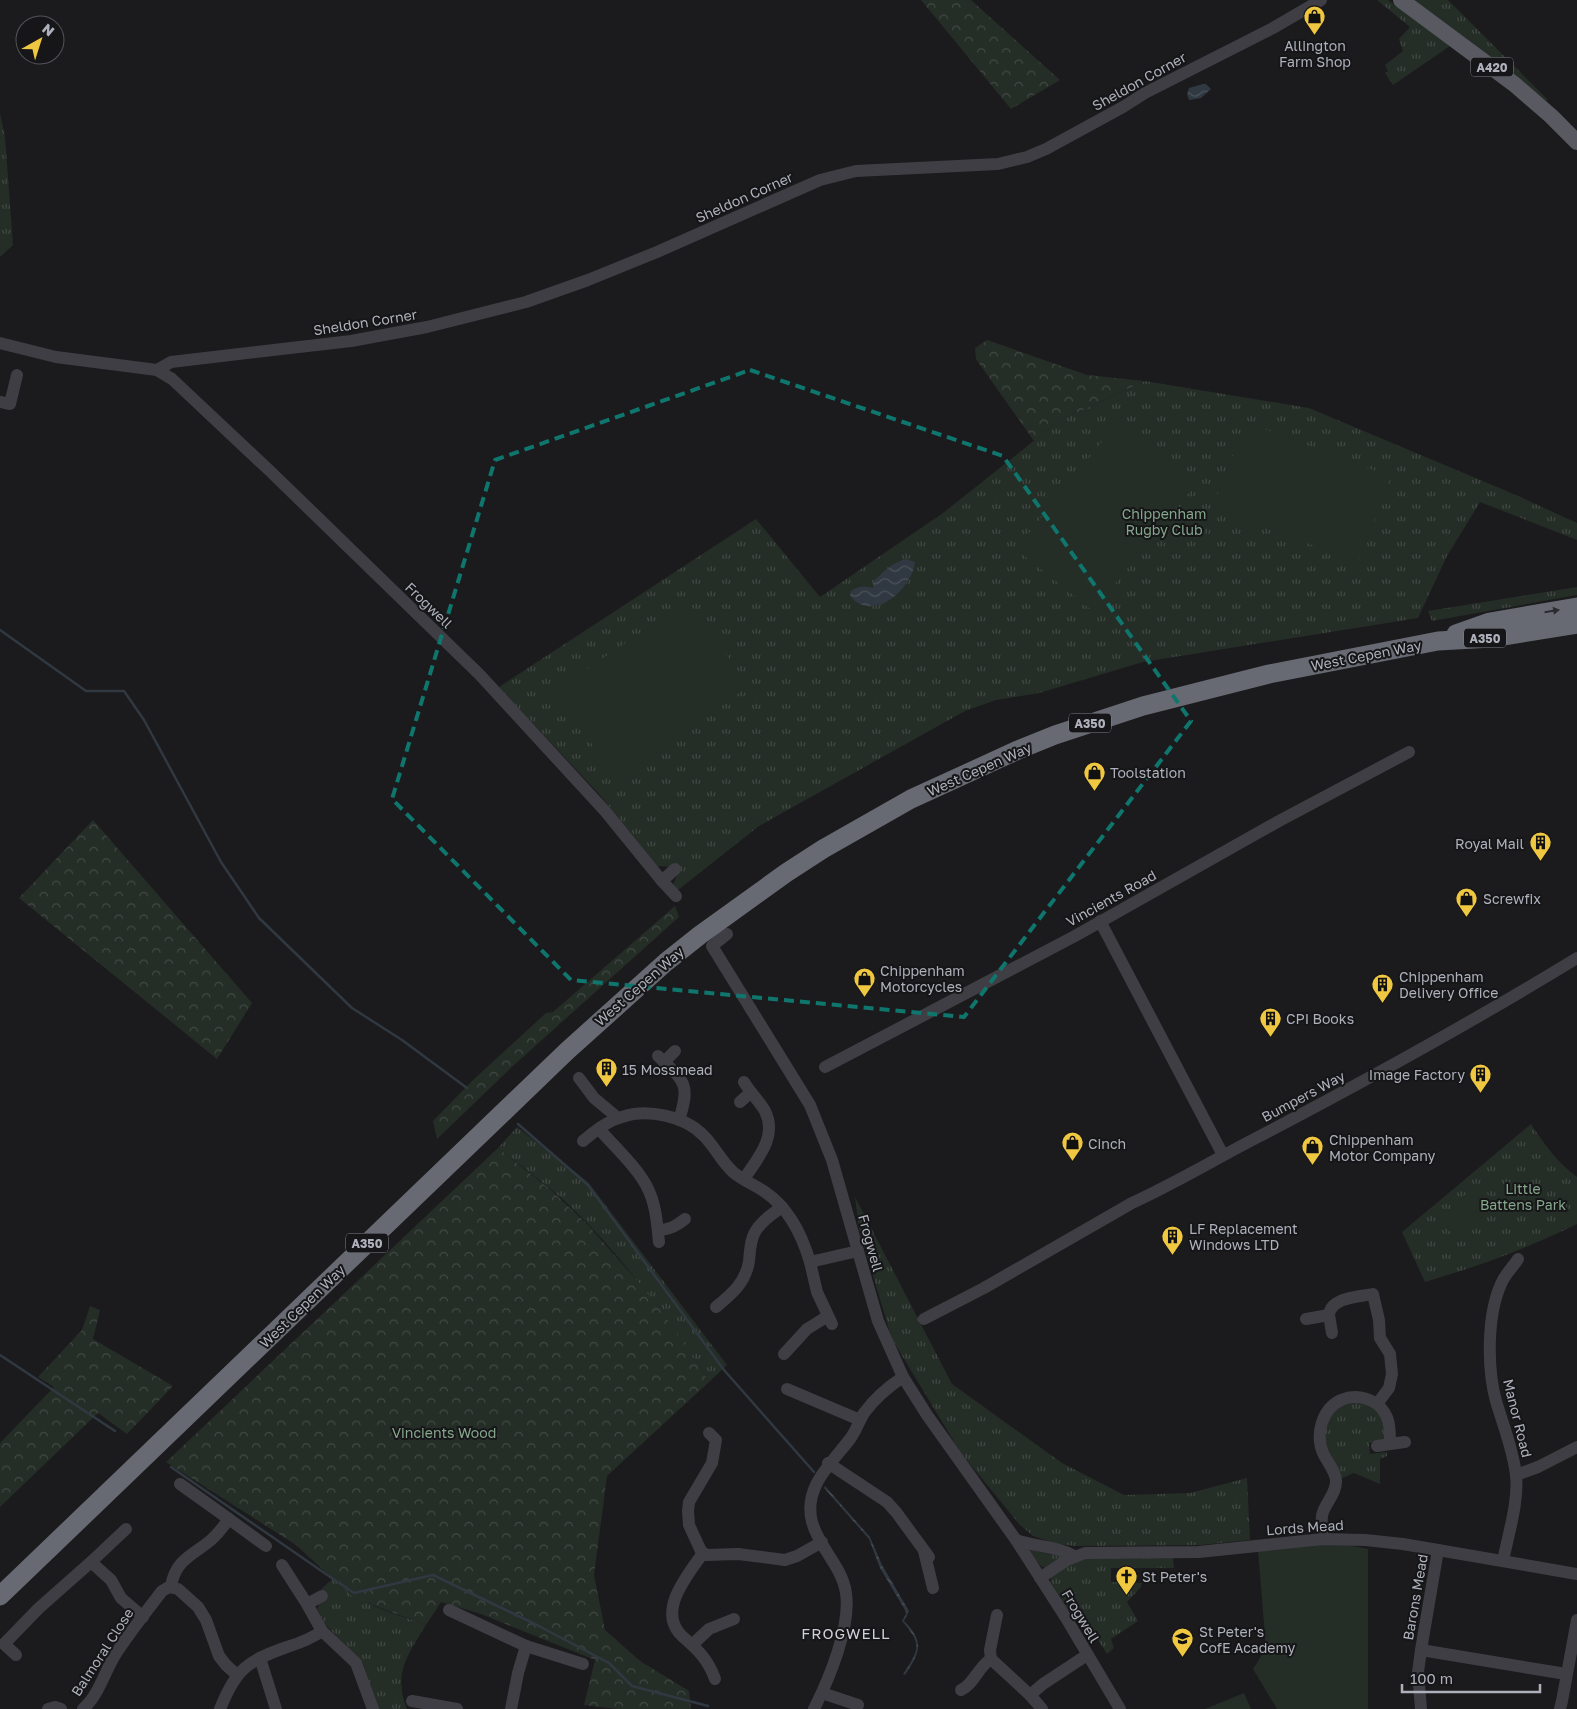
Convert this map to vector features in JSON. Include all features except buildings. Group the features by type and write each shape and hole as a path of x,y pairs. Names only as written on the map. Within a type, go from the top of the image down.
{"highway":[{"name":"West Cepen Way","path":"1438,641 1490,622 1577,607"},
{"name":"West Cepen Way","path":"0,1596 616,1006 700,935 831,844 911,799 1018,750 1055,735 1143,706 1224,684 1438,641 1492,638 1577,624"}],"main road":[{"name":"A420","path":"1401,0 1514,84 1551,116 1577,142"}],"street":[{"name":"Sheldon Corner","path":"156,370 171,362 351,341 426,327 526,302 588,280 657,252 820,180 856,171 998,164 1027,157 1046,149 1145,93 1273,28 1321,0"},
{"path":"0,342 56,357 156,370"},
{"name":"Frogwell","path":"156,370 172,380 244,446 480,675 605,811 676,896"},
{"path":"0,402 10,404 17,375"},
{"name":"Vincients Road","path":"825,1067 1100,922 1287,817 1409,752"},
{"path":"662,881 675,870"},
{"path":"1100,922 1224,1155"},
{"name":"Frogwell","path":"727,934 707,949 810,1105 832,1160 881,1329 903,1377 927,1415 1016,1540 1120,1709"},
{"name":"Bumpers Way","path":"924,1319 984,1288 1132,1203 1158,1192 1352,1088 1577,958"},
{"path":"675,1051 661,1059 679,1077 685,1087 685,1099 679,1120"},
{"path":"579,1078 594,1098 618,1118"},
{"path":"740,1102 747,1087 767,1116 769,1134 762,1152 744,1179"},
{"path":"583,1141 599,1129 627,1115 665,1116 679,1120 690,1125 704,1136 724,1162 782,1206 799,1233 810,1262 815,1287 830,1320 807,1329 785,1347"},
{"path":"599,1129 648,1187 658,1236 685,1219"},
{"path":"716,1306 725,1296 739,1286 745,1275 751,1242 756,1231 782,1206"},
{"path":"810,1262 858,1251"},
{"name":"Manor Road","path":"1503,1561 1516,1493 1516,1475 1494,1392 1490,1342 1494,1309 1500,1287 1505,1276 1518,1259"},
{"path":"1332,1333 1328,1315 1330,1308 1336,1303 1379,1293 1380,1338 1390,1354 1392,1374 1389,1388 1377,1404"},
{"path":"1306,1319 1328,1315"},
{"path":"814,1709 837,1652 847,1607 842,1579 812,1522 811,1506 818,1481 828,1464 849,1440 868,1408 881,1393 903,1377"},
{"path":"787,1389 860,1420"},
{"path":"1323,1538 1322,1515 1334,1492 1336,1481 1335,1474 1320,1446 1320,1437 1323,1419 1332,1406 1344,1399 1364,1398 1377,1404 1384,1410 1388,1418 1390,1444"},
{"path":"717,1436 712,1463 704,1480 693,1493 689,1502 689,1525 701,1551 712,1555 738,1554 782,1564 822,1542"},
{"path":"1377,1446 1404,1442"},
{"path":"1516,1475 1538,1467 1577,1447"},
{"path":"828,1464 887,1502 896,1512 927,1554 933,1588"},
{"path":"180,1484 266,1546"},
{"path":"229,1519 214,1538 189,1555 180,1564 173,1576 171,1586 180,1590 198,1607 206,1620 219,1656 237,1674"},
{"path":"16,1655 4,1644 39,1608 126,1529"},
{"name":"Lords Mead","path":"1040,1578 1074,1556 1088,1553 1199,1552 1323,1538 1365,1540 1438,1550 1577,1574"},
{"path":"1016,1540 1074,1556"},
{"name":"Barons Mead","path":"1421,1709 1418,1672 1420,1650 1438,1550"},
{"path":"704,1553 680,1588 671,1618 682,1635 693,1644 716,1673"},
{"path":"91,1562 111,1580 126,1603 142,1616"},
{"path":"282,1565 322,1631 356,1663 373,1709"},
{"name":"Balmoral Close","path":"83,1709 94,1697 115,1655 142,1616 162,1591 171,1586"},
{"path":"307,1604 322,1596"},
{"path":"449,1610 526,1646 583,1664"},
{"path":"1560,1709 1577,1620"},
{"path":"693,1644 709,1629 729,1623"},
{"path":"1000,1624 990,1650 991,1659 1030,1695 1042,1709"},
{"path":"220,1709 227,1690 244,1667 260,1658 310,1639 322,1631"},
{"path":"512,1709 518,1674 526,1646"},
{"name":"Barons Mead","path":"1420,1650 1566,1674"},
{"path":"1030,1695 1043,1684 1087,1655"},
{"path":"260,1658 276,1709"},
{"path":"961,1690 967,1686 981,1666 991,1659"},
{"path":"822,1693 852,1700"},
{"path":"412,1701 457,1709"},
{"path":"48,1709 54,1706 61,1709"}],"highlighted area":[{"path":"750,370 1003,456 1191,721 964,1017 571,980 392,799 495,460"}],"green space":[{"path":"921,0 971,0 1060,80 1011,109"},
{"path":"1377,0 1388,0 1450,46 1393,85 1385,73 1388,71 1385,65 1403,51 1399,39 1410,27"},
{"path":"1410,0 1448,0 1548,100 1544,101"},
{"path":"0,113 5,137 13,245 0,257"},
{"path":"987,340 1087,375 1145,381 1059,421 1034,441 976,359 975,348"},
{"name":"Chippenham Rugby Club","path":"1145,381 1309,408 1516,495 1577,523 1577,540 1480,502 1447,556 1418,618 1143,662 1039,693 996,700 965,711 759,826 678,890 673,885 678,873 671,867 657,866 599,794 499,687 756,519 820,597 943,513 1059,421"},
{"path":"1120,419 1197,482 1093,611 1016,549"},
{"path":"1246,422 1391,477 1358,562 1212,508"},
{"path":"1577,587 1577,595 1432,621 1428,611"},
{"path":"688,601 749,686 616,778 554,691"},
{"path":"93,820 252,1003 217,1059 19,898"},
{"path":"675,906 679,917 514,1065 437,1139 433,1121 472,1081 546,1013 553,1012"},
{"name":"Little Battens Park","path":"1531,1124 1551,1152 1577,1177 1577,1224 1502,1256 1425,1282 1402,1232"},
{"path":"517,1127 588,1182 727,1365 709,1382 662,1314 610,1248 563,1200 498,1148"},
{"name":"Vincients Wood","path":"498,1148 551,1190 588,1225 641,1285 673,1327 709,1382 607,1476 594,1575 605,1630 640,1661 689,1691 691,1709 617,1709 584,1705 595,1660 481,1614 441,1602 426,1625 354,1598 296,1545 166,1462"},
{"path":"1477,1183 1497,1204 1459,1241 1439,1220"},
{"path":"855,1197 952,1384 1062,1463 1124,1495 1190,1493 1247,1478 1250,1540 1201,1545 1076,1546 1057,1544 1033,1536 1019,1524 961,1453 892,1339 859,1229"},
{"path":"90,1306 100,1310 93,1339 173,1386 127,1434 98,1413 0,1507 0,1443 54,1387 38,1377 82,1330"},
{"path":"1350,1401 1371,1405 1378,1411 1382,1419 1385,1438 1369,1443 1370,1454 1387,1452 1387,1456 1380,1459 1380,1484 1354,1473 1342,1478 1323,1438 1330,1412"},
{"path":"1324,1540 1368,1549 1368,1709 1277,1709 1253,1669 1266,1648 1258,1551"},
{"path":"1031,1550 1063,1557 1044,1567 1038,1563"},
{"path":"1079,1558 1173,1558 1174,1568 1111,1568 1111,1582 1142,1583 1141,1587 1127,1602 1138,1621 1111,1639 1114,1648 1107,1654 1084,1618 1066,1609 1050,1584 1051,1578"},
{"path":"335,1577 342,1586 363,1601 426,1625 412,1648 402,1672 402,1692 407,1709 378,1709 363,1664 325,1624 317,1609 319,1604 328,1598 321,1589"},
{"path":"1244,1693 1251,1709 1205,1709"}],"water":[{"path":"1206,84 1211,89 1201,98 1189,100 1187,94 1189,88"},
{"path":"906,559 915,562 912,572 907,583 890,600 880,605 869,606 859,604 850,596 851,591 856,588 873,588 873,583 883,572 892,565"},
{"path":"825,1486 870,1537 882,1565 909,1611 904,1621 915,1635 918,1648 917,1654 905,1675 903,1674 915,1652 916,1641 902,1621 906,1614 905,1610 880,1568 869,1539 824,1488"}],"waterway":[{"path":"0,630 86,691 124,691 144,720 221,862 259,918 352,1008 402,1040 467,1088"},
{"path":"518,1124 588,1185 724,1370 814,1472"},
{"path":"0,1355 115,1431"},
{"path":"171,1467 336,1581"},
{"path":"338,1582 354,1593 433,1575 535,1624 609,1663 632,1686 708,1706"}],"place":[{"name":"Allington Farm Shop","path":"1315,36"},
{"name":"Toolstation","path":"1094,791"},
{"name":"Royal Mail","path":"1540,862"},
{"name":"Screwfix","path":"1467,917"},
{"name":"Chippenham Motorcycles","path":"864,997"},
{"name":"Chippenham Delivery Office","path":"1383,1003"},
{"name":"CPI Books","path":"1270,1037"},
{"name":"15 Mossmead","path":"606,1088"},
{"name":"Image Factory","path":"1481,1093"},
{"name":"Cinch","path":"1072,1162"},
{"name":"Chippenham Motor Company","path":"1313,1166"},
{"name":"LF Replacement Windows LTD","path":"1173,1255"},
{"name":"St Peter's","path":"1126,1595"},
{"name":"St Peter's CofE Academy","path":"1183,1658"}],"district":[{"name":"FROGWELL","path":"846,1633"}]}
